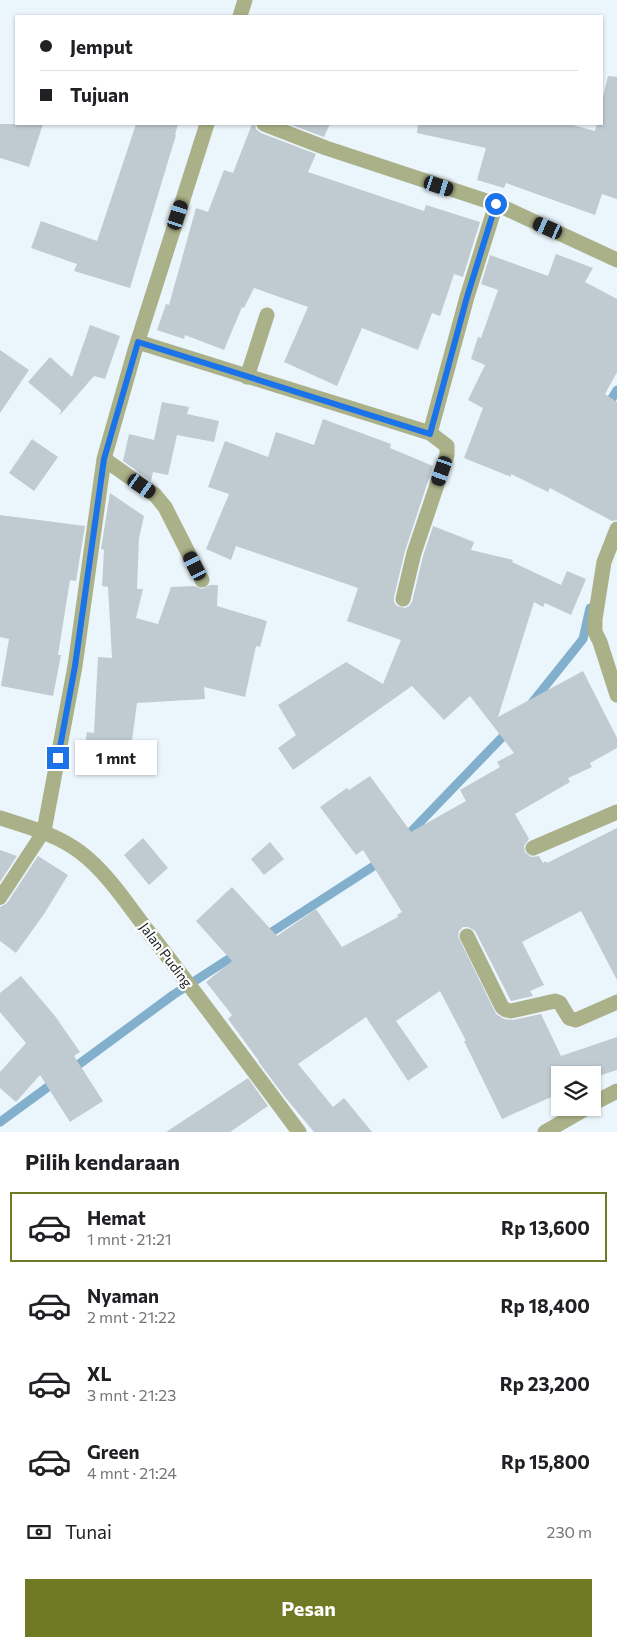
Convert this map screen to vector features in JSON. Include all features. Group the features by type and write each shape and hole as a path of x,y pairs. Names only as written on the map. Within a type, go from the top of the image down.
{"street":[{"path":"240,15 245,0"},
{"path":"44,831 75,666 104,459 138,342 207,125"},
{"path":"267,125 326,148 496,204 617,260"},
{"path":"430,434 467,297 496,204"},
{"path":"248,377 267,315"},
{"path":"138,342 430,434 446,446 447,455 414,553 403,599"},
{"path":"104,459 155,495 165,507 202,580"},
{"path":"617,528 604,562 595,618 595,632 617,695"},
{"path":"534,848 617,812"},
{"name":"Jalan Puding","path":"0,818 44,831 65,842 80,852 103,873 299,1132"},
{"path":"468,936 502,1007 506,1010 511,1011 555,1001 560,1003 569,1018 576,1020 617,1002"},
{"path":"601,1099 617,1091"},
{"path":"545,1132 573,1116"}],"lane":[{"path":"0,898 44,831"}],"building":[{"path":"608,76 617,77 617,199 602,194 595,215 506,183 504,188 477,180 486,148 417,133 418,125 573,125 595,131 597,125 603,125 603,97"},
{"path":"0,124 43,125 29,167 0,158"},
{"path":"136,125 178,125 130,288 74,271 77,264 31,248 41,221 97,241"},
{"path":"252,125 255,125 256,129 261,133 316,154 308,172 424,211 426,205 480,222 463,277 454,274 440,316 432,313 418,350 362,328 337,386 284,362 308,307 254,288 244,308 242,307 224,350 185,335 184,339 157,330 166,304 169,305 196,208 208,212 224,170 233,173"},
{"path":"292,125 330,125 324,137"},
{"path":"556,254 593,268 585,282 617,299 617,372 605,394 617,402 617,520 612,521 550,488 548,492 511,474 511,477 464,458 483,408 468,400 485,365 471,359 478,337 481,338 498,290 481,284 490,255 548,276"},
{"path":"90,325 120,336 105,379 94,376 60,415 61,410 28,382 50,357 72,377"},
{"path":"0,350 29,370 0,413"},
{"path":"162,402 189,407 187,414 219,421 214,442 177,435 168,475 153,472 151,481 123,461 129,434 154,440"},
{"path":"323,419 391,444 390,448 433,466 405,551 394,597 394,602 397,606 405,608 412,602 423,556 433,526 474,542 471,550 513,560 512,562 561,585 567,571 586,579 571,615 545,603 543,607 534,602 498,717 583,671 617,738 617,748 590,763 592,767 568,778 570,782 515,814 529,839 524,846 525,852 531,857 539,856 543,863 546,861 547,863 617,828 617,980 581,911 522,942 544,985 530,991 533,996 511,1001 475,931 468,927 463,927 459,931 458,936 496,1014 504,1019 513,1020 541,1014 561,1056 617,1037 617,1070 601,1075 601,1066 551,1066 551,1097 502,1119 464,1041 466,1041 440,991 396,1021 428,1067 408,1081 366,1017 298,1064 333,1107 344,1098 372,1132 314,1132 258,1061 228,1019 232,1015 206,982 232,961 196,921 232,887 277,936 316,909 342,947 398,917 397,915 402,912 363,850 356,855 320,807 347,788 349,790 370,776 411,832 466,801 460,790 500,767 497,762 514,753 470,696 444,720 412,686 293,770 278,748 296,735 278,705 346,662 383,684 401,640 347,621 358,588 236,546 231,560 206,549 229,494 208,487 225,441 268,457 276,432 314,445"},
{"path":"32,439 58,457 34,491 9,473"},
{"path":"110,493 144,516 139,538 137,589 143,589 136,618 158,624 171,587 195,586 202,589 210,585 218,585 217,606 267,621 260,647 256,646 245,697 204,687 205,699 137,703 129,763 83,756 87,732 94,733 98,657 112,658 108,587 102,586 104,550 101,549"},
{"path":"0,515 85,526 76,581 70,580 58,655 61,655 53,696 1,686 9,639 0,637"},
{"path":"143,838 168,868 149,885 124,855"},
{"path":"270,842 284,859 264,875 251,859"},
{"path":"0,850 17,856 0,882"},
{"path":"38,856 68,875 44,914 16,953 0,941 0,907 7,903"},
{"path":"21,976 55,1016 80,1052 74,1056 103,1101 70,1122 40,1075 16,1102 0,1088 0,1072 26,1043 0,1012 0,993"},
{"path":"248,1078 268,1106 230,1132 166,1132"}],"waterway":[{"path":"606,408 617,390"},
{"path":"531,704 583,639 590,608"},
{"path":"403,840 510,729"},
{"path":"264,937 383,860"},
{"path":"71,1070 173,995 238,953"},
{"path":"0,1122 56,1081"}],"route":[{"path":"58,758 75,666 104,459 138,342 430,434 467,297 496,204"}]}
